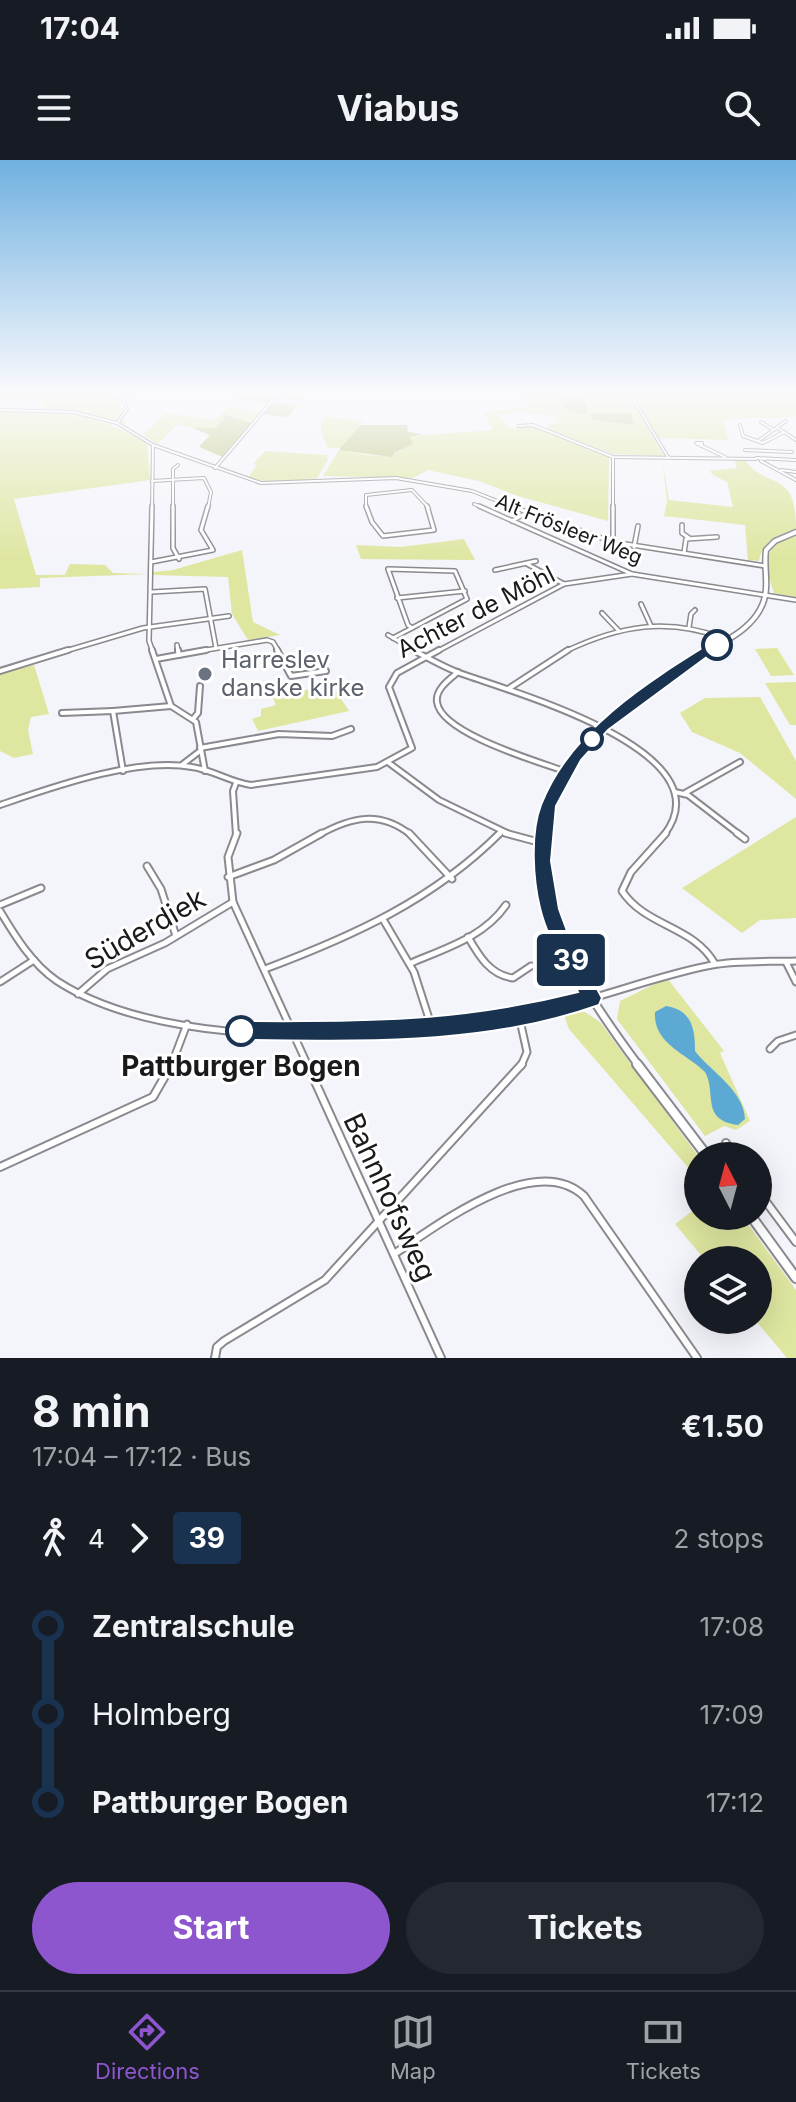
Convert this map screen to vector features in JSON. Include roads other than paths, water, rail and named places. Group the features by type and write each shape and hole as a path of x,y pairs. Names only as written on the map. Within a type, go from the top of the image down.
{"street":[{"path":"153,450 149,641 171,706"},
{"path":"166,450 269,484 381,478 432,482 472,491 613,542 765,566"},
{"path":"215,468 230,450"},
{"path":"595,450 613,457 796,460"},
{"path":"664,450 668,457"},
{"path":"710,450 725,457"},
{"path":"745,450 792,452"},
{"path":"756,451 760,459 796,480"},
{"path":"613,457 613,542"},
{"path":"178,465 173,469 173,548 179,559"},
{"path":"779,471 789,469 796,472"},
{"path":"151,562 213,550 201,526 213,497 212,488 204,478 152,481"},
{"path":"381,478 386,492"},
{"path":"412,490 418,494 430,509 434,530 383,536 369,518 365,500 367,494 386,492 412,490"},
{"name":"Alt Frösleer Weg","path":"474,504 632,574 796,600"},
{"path":"512,521 526,513"},
{"path":"682,525 682,533 689,538"},
{"path":"634,547 638,526"},
{"path":"697,1142 591,998 553,922 543,873 542,843 548,806 575,757 603,727 682,666 749,624 766,593 765,554 769,546 796,532"},
{"path":"684,553 683,542 689,538 717,537"},
{"path":"495,570 536,561"},
{"path":"527,564 564,584"},
{"path":"412,628 397,598 389,569 455,571 467,599 412,628 391,636 425,658 603,727 648,758 664,774 675,792 678,806 652,850 626,877 622,891 633,908 698,942 715,964"},
{"name":"Achter de Möhl","path":"389,763 412,748 389,683 397,673 564,584 632,574"},
{"path":"152,592 205,589 216,649"},
{"path":"397,598 465,591"},
{"path":"641,604 651,626"},
{"path":"689,627 691,614 695,610"},
{"path":"602,613 619,631"},
{"path":"0,671 149,627 229,616"},
{"path":"508,689 562,654 619,631 651,626 689,627 726,639"},
{"path":"156,659 270,641 291,676 326,671"},
{"path":"177,645 179,655"},
{"path":"458,672 438,694 437,704 444,718 461,730 567,772"},
{"path":"193,719 198,713 200,686"},
{"path":"62,713 171,706 193,719 205,771"},
{"path":"113,711 123,771"},
{"path":"181,764 200,749 279,734 313,738 332,736 351,729"},
{"path":"685,793 740,762"},
{"path":"0,805 72,780 181,764 236,783 260,784 389,763 407,780 500,833 523,841 542,843"},
{"name":"Bahnhofsweg","path":"236,783 233,788 238,830 228,857 233,902 441,1358"},
{"path":"675,792 685,793 745,839"},
{"path":"228,877 281,857 345,822 373,818 388,820 401,827 452,879"},
{"path":"265,969 384,921 452,879 500,833"},
{"path":"147,866 153,872 164,898 176,936"},
{"path":"41,888 0,908 34,960 52,977 78,994 109,1008 187,1024 293,1033 432,1028 519,1016 715,964 796,961"},
{"name":"Süderdiek","path":"78,994 107,969 176,936 233,902"},
{"path":"411,963 468,937 492,922 506,905"},
{"path":"384,921 411,963 426,1000 432,1028"},
{"path":"468,937 478,955 499,976 513,978 531,966"},
{"path":"0,982 34,960"},
{"path":"786,962 796,982"},
{"path":"215,1358 217,1347 224,1341 325,1280 520,1068 527,1052 519,1016"},
{"path":"0,1167 153,1097 168,1075 187,1024"},
{"path":"770,1049 778,1041 796,1035"},
{"path":"394,1254 471,1205 509,1188 550,1181 569,1184 584,1196 697,1358"},
{"path":"772,1210 796,1242"},
{"path":"761,1230 796,1278"}],"water":[{"path":"666,1006 687,1016 693,1028 695,1051 739,1099 745,1119 738,1125 718,1118 705,1072 672,1047 659,1032 655,1012"}],"place":[{"name":"Harreslev danske kirke","path":"205,674"},
{"name":"Pattburger Bogen","path":"241,1031"}]}
